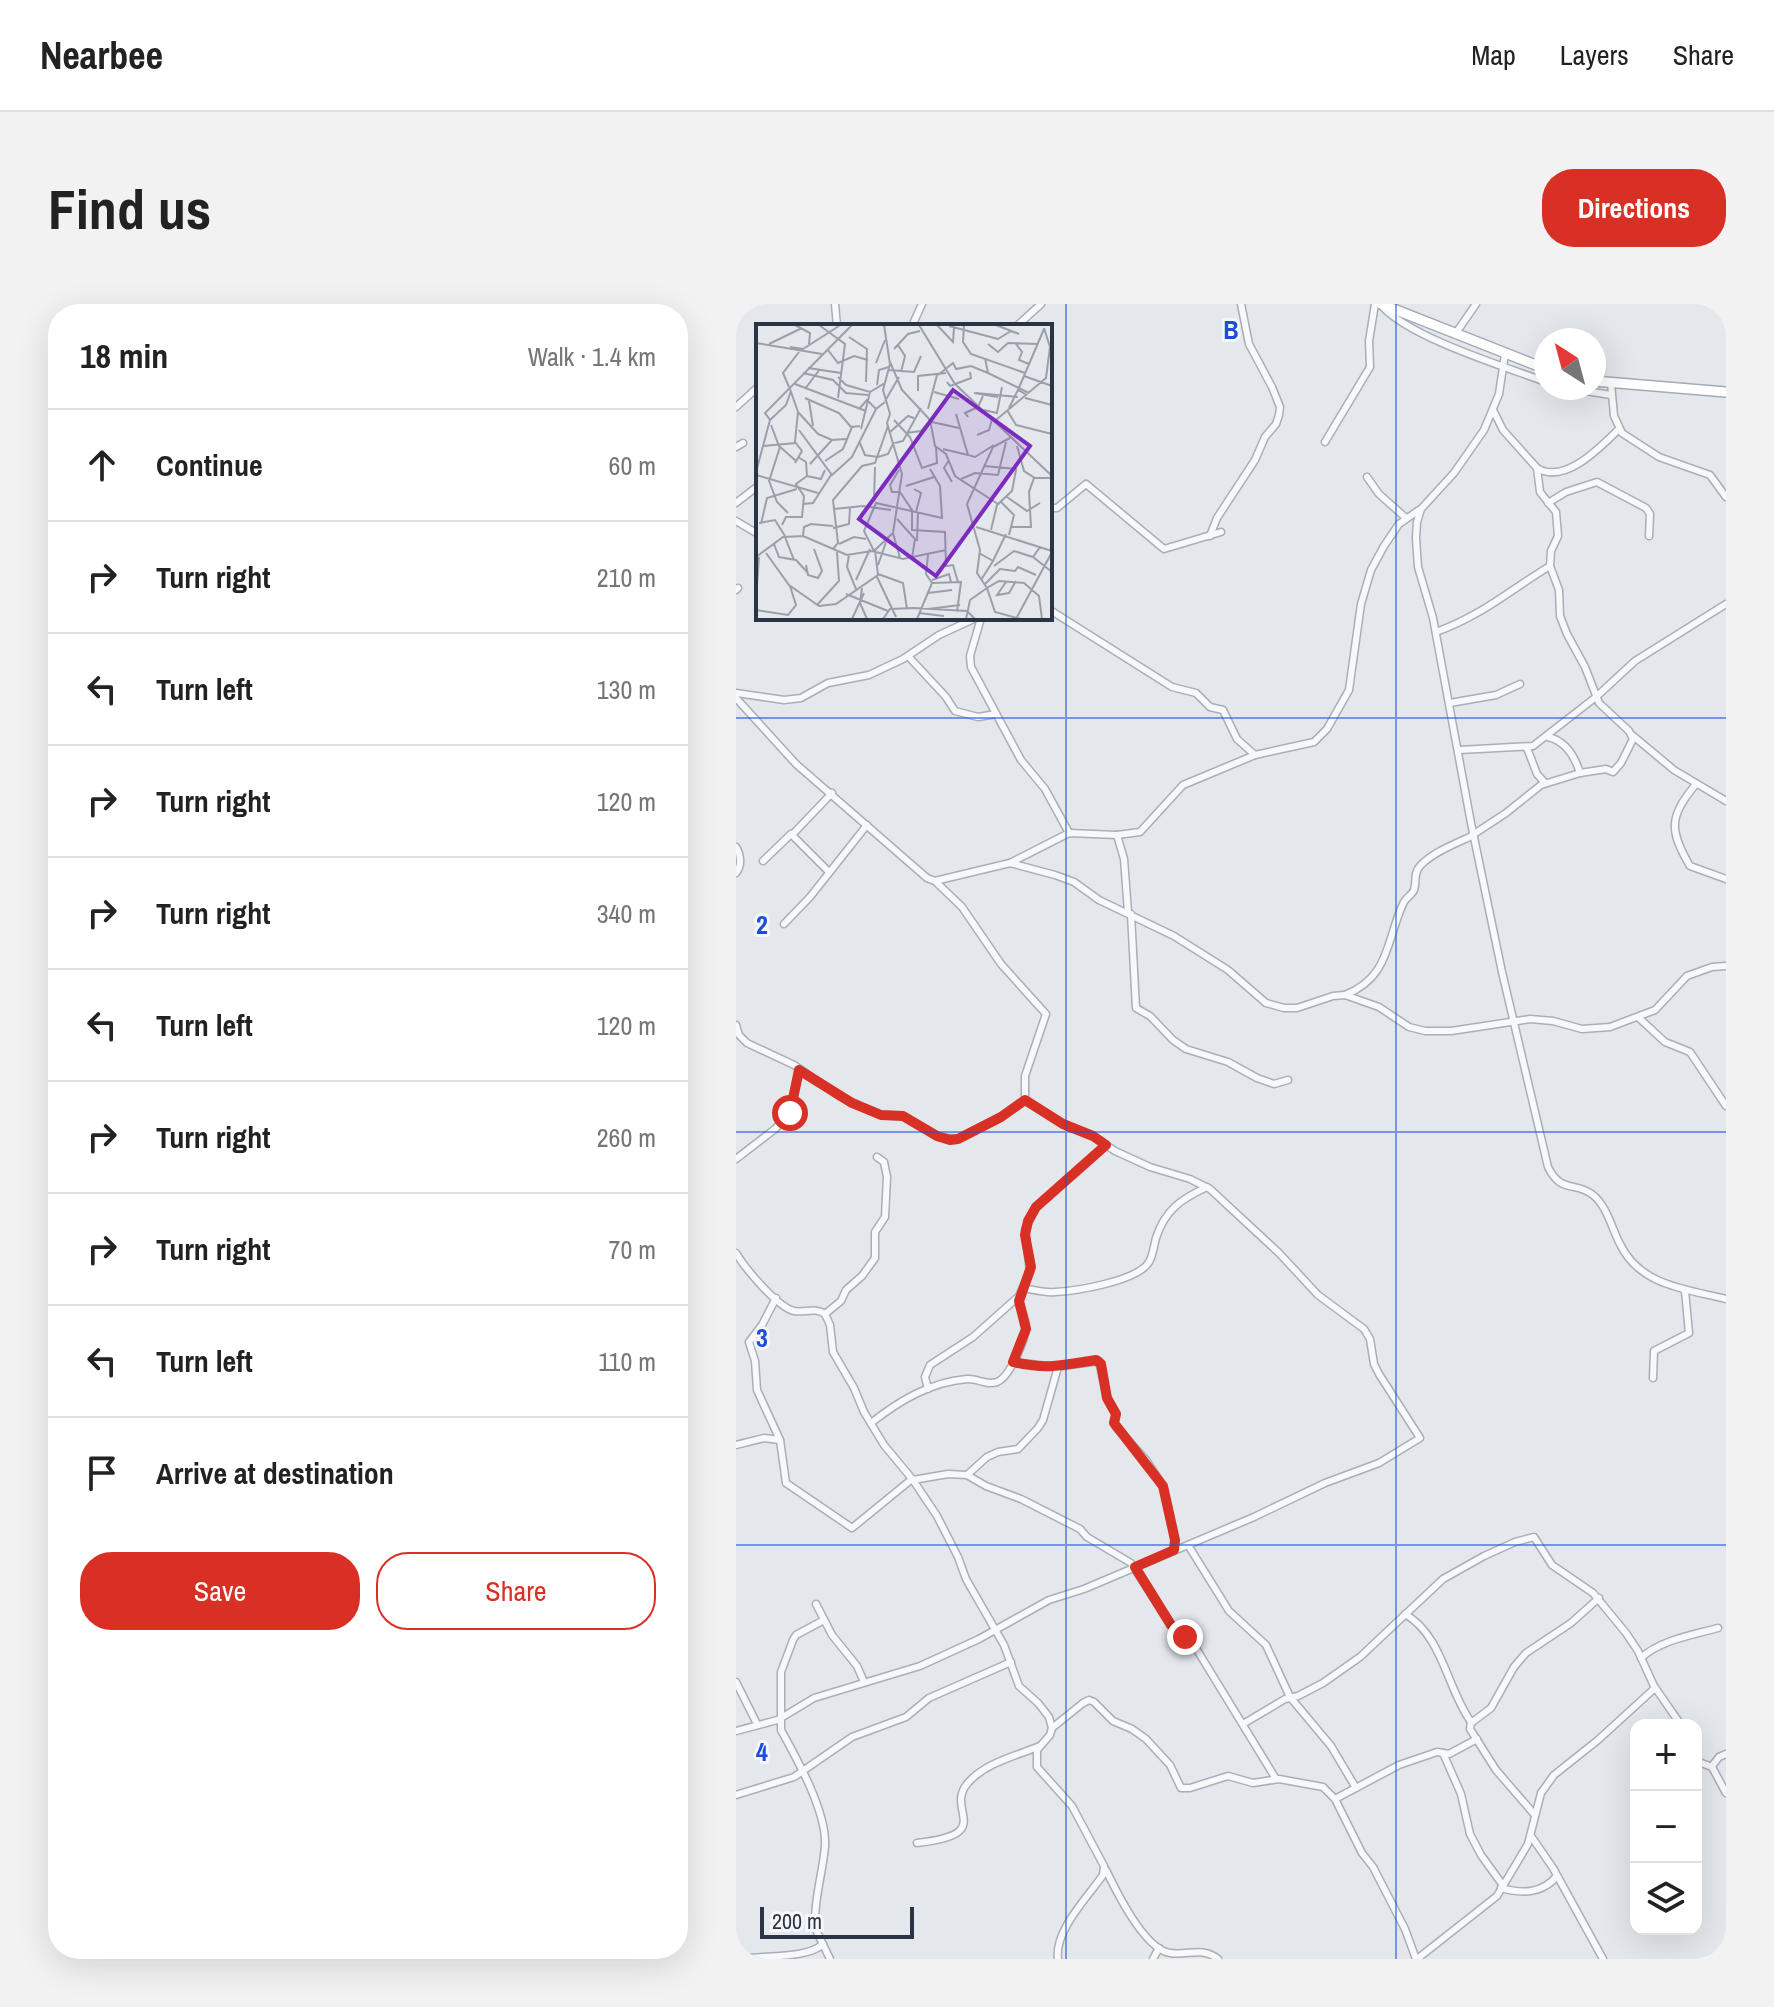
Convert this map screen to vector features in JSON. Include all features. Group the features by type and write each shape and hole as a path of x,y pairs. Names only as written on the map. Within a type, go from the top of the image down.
{"main road":[{"path":"1379,304 1534,365"},
{"path":"1606,382 1726,392"}],"street":[{"path":"835,304 837,324"},
{"path":"913,324 922,304"},
{"path":"1019,324 1041,304"},
{"path":"1210,536 1217,518 1255,460 1279,415 1280,407 1272,387 1249,344 1241,304"},
{"path":"1325,442 1370,367 1369,341 1379,304 1397,322 1534,378"},
{"path":"1456,333 1476,304"},
{"path":"935,881 1010,863 1069,833 1117,835 1140,832 1183,785 1255,755 1314,742 1327,729 1349,690 1361,604 1371,570 1390,536 1406,518 1421,509 1454,473 1484,430 1493,410 1505,354"},
{"path":"1611,383 1619,429 1659,457 1710,475 1726,497"},
{"path":"736,407 756,389"},
{"path":"1606,394 1611,395"},
{"path":"1493,410 1503,430 1537,468 1548,474 1563,471 1619,429"},
{"path":"1537,468 1538,484 1556,512 1558,535 1551,551 1550,566 1559,590 1560,616 1596,697 1632,735 1674,770 1726,801"},
{"path":"1367,477 1379,494 1406,518"},
{"path":"1548,503 1566,492 1597,482 1646,508 1650,514 1649,536"},
{"path":"1052,508 1057,508 1086,484 1164,549 1221,532"},
{"path":"736,503 756,488"},
{"path":"1421,509 1417,522 1418,567 1436,632 1474,834 1548,1167 1554,1178 1564,1186 1587,1191 1597,1198 1623,1252 1640,1270 1685,1291 1726,1299"},
{"path":"736,521 756,533"},
{"path":"1436,632 1489,608 1550,566"},
{"path":"1459,750 1527,748 1548,737 1635,661 1726,604"},
{"path":"1052,611 1172,687 1196,693 1210,707 1223,710 1237,739 1255,755"},
{"path":"736,696 791,701 801,698 828,683 869,675 908,656 939,635 973,620"},
{"path":"978,620 970,656 971,667 1021,760 1045,789 1069,833"},
{"path":"908,656 955,711 978,717 996,714"},
{"path":"1450,703 1496,695 1520,684"},
{"path":"736,696 796,764 927,878 935,881 967,914 1006,971 1046,1014 1025,1076 1025,1100"},
{"path":"1345,995 1373,976 1385,961 1403,903 1414,891 1419,868 1546,784 1580,773 1604,769 1613,772 1631,744 1632,735"},
{"path":"1548,737 1558,740 1567,748 1575,758 1580,773"},
{"path":"1527,748 1537,774 1546,784"},
{"path":"1696,784 1674,818 1680,845 1690,866 1726,879"},
{"path":"763,861 832,793"},
{"path":"784,924 867,825"},
{"path":"792,835 829,872"},
{"path":"1117,835 1124,859 1135,950 1136,1008 1150,1016 1186,1049 1234,1064 1268,1082 1279,1084 1288,1080"},
{"path":"736,847 740,855 736,873"},
{"path":"1010,863 1067,878 1099,900 1161,928 1228,970 1270,1005 1297,1008 1345,995 1379,1007 1409,1027 1425,1031 1451,1031 1542,1019 1585,1030 1610,1027 1655,1010 1683,978 1726,966"},
{"path":"1639,1018 1665,1042 1690,1052 1726,1106"},
{"path":"736,1025 739,1035 747,1043 852,1103 881,1115 903,1116 950,1140 1001,1117 1025,1100"},
{"path":"736,1159 775,1129 790,1113 799,1070"},
{"path":"736,1731 781,1719 814,1698 920,1666 979,1639 1049,1600 1074,1593 1325,1483 1379,1463 1420,1438 1379,1374 1370,1339 1364,1329 1318,1295 1279,1253 1207,1187 1150,1167 1093,1136 1063,1124 1025,1100"},
{"path":"928,1389 925,1377 930,1365 973,1337 1024,1288 1031,1267 1025,1235 1031,1213 1106,1145"},
{"path":"825,1314 841,1301 846,1290 862,1276 875,1257 875,1232 885,1217 887,1177 884,1162 877,1157"},
{"path":"1024,1288 1052,1292 1095,1286 1142,1269 1149,1263 1162,1222 1169,1211 1180,1200 1207,1187"},
{"path":"736,1253 769,1294 790,1310 816,1310 825,1314 835,1357 864,1412 893,1458 913,1480 937,1516 966,1579 1011,1662 1019,1686 1041,1706 1052,1728"},
{"path":"1653,1378 1654,1351 1689,1333 1685,1291"},
{"path":"871,1423 903,1399 928,1389 967,1379 996,1382 1006,1376 1026,1329 1019,1296"},
{"path":"776,1298 749,1342 755,1361 757,1390 780,1440 786,1483 849,1528 913,1480 948,1474 967,1475 986,1486 1036,1505 1080,1529 1087,1537 1122,1556 1135,1567 1171,1625 1194,1645 1276,1779"},
{"path":"1013,1362 1041,1367 1096,1360 1101,1364 1107,1398 1116,1414 1116,1427 1146,1460 1163,1486 1175,1540 1174,1550"},
{"path":"967,1475 987,1457 1018,1449 1038,1428 1058,1367"},
{"path":"736,1445 764,1438 780,1440"},
{"path":"1243,1724 1290,1697 1323,1683 1360,1657 1443,1579 1484,1556 1534,1537 1552,1565 1599,1598 1638,1651 1655,1688 1677,1719"},
{"path":"1188,1545 1229,1611 1266,1645 1290,1697 1337,1754 1356,1788"},
{"path":"1471,1723 1491,1708 1514,1667 1526,1653 1578,1618 1599,1598"},
{"path":"816,1604 839,1645 857,1666 864,1682"},
{"path":"1405,1614 1438,1651 1471,1723 1470,1729 1496,1770 1534,1814"},
{"path":"824,1620 796,1635 793,1640 781,1672 781,1730 818,1807 825,1839 815,1909 817,1932 830,1959"},
{"path":"1641,1658 1650,1651 1687,1636 1718,1628"},
{"path":"736,1795 794,1777 852,1737 906,1717 929,1698 1011,1662"},
{"path":"736,1682 757,1724"},
{"path":"1218,1959 1201,1951 1169,1953 1149,1940 1136,1923 1072,1806 1037,1767 1036,1754 1052,1728 1083,1703 1091,1701 1098,1704 1113,1721 1146,1739 1170,1765 1181,1788 1187,1789 1228,1776 1253,1783 1276,1779 1323,1787 1335,1799 1401,1919 1417,1959 1495,1898 1531,1836 1541,1793 1559,1769 1598,1740 1655,1688"},
{"path":"1335,1799 1399,1765 1437,1752 1449,1754 1477,1739"},
{"path":"917,1843 947,1839 960,1831 965,1822 963,1792 966,1785 992,1766 1040,1746"},
{"path":"1443,1753 1464,1803 1470,1834 1501,1886 1519,1892 1536,1890 1548,1886 1557,1876"},
{"path":"1712,1766 1726,1754"},
{"path":"1702,1763 1712,1766 1726,1793"},
{"path":"1531,1836 1603,1959"},
{"path":"1058,1959 1059,1940 1103,1875 1104,1866"},
{"path":"741,1959 811,1954 823,1944"},
{"path":"1153,1959 1160,1949"},
{"path":"1160,1949 1167,1959"}],"route":[{"path":"790,1113 799,1070 852,1103 881,1115 903,1116 950,1140 1001,1117 1025,1100 1063,1124 1106,1145 1031,1213 1025,1230 1031,1267 1019,1296 1026,1329 1013,1362 1041,1367 1067,1367 1096,1360 1101,1364 1107,1398 1116,1414 1114,1423 1160,1479 1175,1540 1174,1550 1135,1567 1171,1625 1185,1637"}]}
